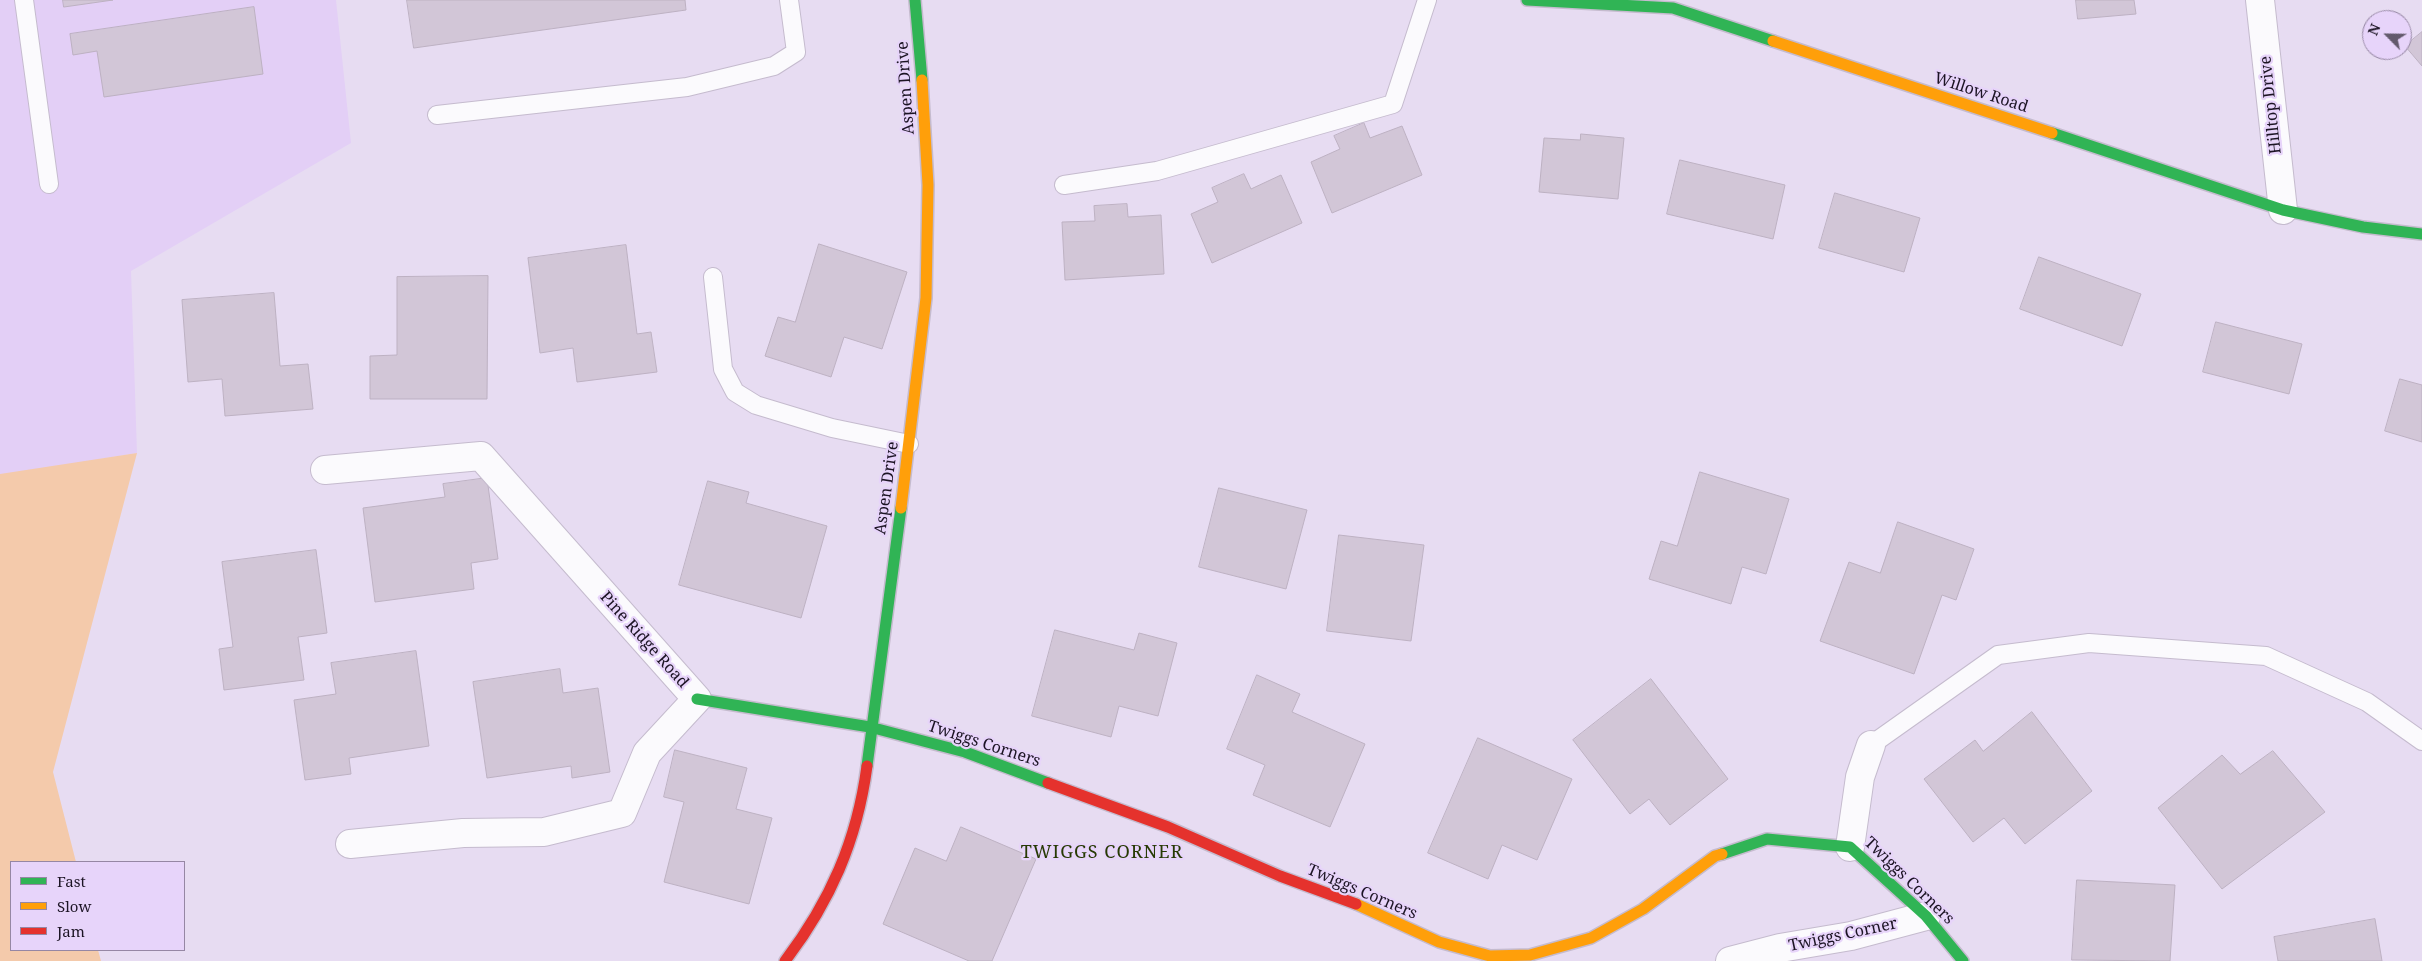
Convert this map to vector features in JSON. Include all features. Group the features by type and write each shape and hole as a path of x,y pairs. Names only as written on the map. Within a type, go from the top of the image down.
{"street":[{"name":"Aspen Drive","path":"785,961 809,929 836,880 854,826 866,771 870,727 909,444 926,298 928,194 922,75 915,0"},
{"name":"Willow Road","path":"1526,0 1672,4 2283,210 2363,226 2422,234"},
{"name":"Hilltop Drive","path":"2260,0 2283,210"},
{"name":"Pine Ridge Road","path":"325,470 481,456 697,699 648,753 622,813 544,832 463,833 350,844"},
{"name":"Twiggs Corners","path":"697,699 870,727 965,752 1168,827 1280,876 1359,905 1439,942 1497,959 1530,955 1591,938 1643,910 1715,856 1767,839 1850,847 1926,916 1963,961"},
{"path":"1850,847 1860,777 1871,745"},
{"name":"Twiggs Corner","path":"1730,961 1780,948 1851,936 1926,916"}],"lane":[{"path":"24,0 48,184"},
{"path":"437,115 687,87 774,66 796,52 789,0"},
{"path":"1064,185 1157,171 1393,104 1427,0"},
{"path":"713,277 722,369 735,392 756,405 813,422 909,444"},
{"path":"1871,745 1998,655 2089,643 2266,656 2367,702 2422,742"}],"shaded area":[{"path":"0,0 336,0 351,143 131,271 137,453 0,476"},
{"path":"137,453 53,772 76,861 10,861 10,951 98,951 101,961 0,961 0,474"}],"building":[{"path":"63,0 113,0 64,7"},
{"path":"407,0 685,0 686,10 414,48"},
{"path":"2076,0 2134,0 2136,14 2078,19"},
{"path":"254,7 263,74 104,97 97,51 73,55 70,34"},
{"path":"2422,32 2422,66 2412,54 2412,40"},
{"path":"1364,123 1370,138 1402,126 1422,175 1332,213 1311,162 1340,149 1334,136"},
{"path":"1581,134 1624,138 1618,199 1539,192 1544,138 1580,140"},
{"path":"1680,160 1785,185 1773,239 1667,214"},
{"path":"1244,174 1251,189 1281,175 1302,223 1212,263 1191,214 1218,202 1212,188"},
{"path":"1835,193 1920,218 1904,272 1819,248"},
{"path":"1127,204 1128,217 1161,215 1164,274 1065,280 1062,222 1095,221 1094,206"},
{"path":"819,244 907,272 882,349 844,337 831,377 765,356 778,317 795,322"},
{"path":"626,245 637,334 651,332 657,372 577,382 573,348 540,353 528,258"},
{"path":"2039,257 2141,294 2122,346 2020,309"},
{"path":"488,276 487,399 370,399 370,356 397,355 397,277"},
{"path":"274,293 280,366 308,364 313,409 225,416 222,379 188,382 182,300"},
{"path":"2216,322 2302,344 2289,394 2203,372"},
{"path":"2400,379 2422,385 2422,442 2385,431"},
{"path":"1700,472 1789,499 1766,574 1742,567 1731,604 1649,579 1661,541 1677,546"},
{"path":"487,478 498,559 471,563 474,589 375,602 363,508 445,497 443,484"},
{"path":"708,481 749,492 746,503 827,526 801,618 679,585"},
{"path":"1219,488 1307,510 1286,589 1199,567"},
{"path":"1898,522 1974,549 1956,600 1942,595 1914,674 1820,641 1849,562 1880,573"},
{"path":"1339,535 1424,545 1411,641 1327,631"},
{"path":"316,550 327,633 298,637 304,680 224,690 219,649 233,647 222,562"},
{"path":"1055,630 1134,650 1139,633 1177,643 1158,716 1119,706 1111,737 1032,716"},
{"path":"416,651 429,746 349,758 351,774 305,780 294,700 336,694 331,663"},
{"path":"560,669 563,693 598,688 610,772 572,778 571,766 487,778 473,682"},
{"path":"1257,675 1300,694 1292,712 1365,744 1330,827 1253,795 1265,765 1227,749"},
{"path":"1651,679 1728,779 1670,825 1649,799 1630,814 1573,740"},
{"path":"2032,712 2092,791 2025,844 2004,818 1973,842 1924,779 1975,740 1983,751"},
{"path":"1478,738 1572,779 1537,860 1502,845 1488,879 1428,853"},
{"path":"675,750 747,768 736,809 772,818 749,904 664,882 684,802 664,797"},
{"path":"2273,751 2325,812 2222,889 2158,808 2222,755 2240,774"},
{"path":"961,827 1036,859 992,961 969,961 883,924 915,848 946,861"},
{"path":"2077,880 2175,885 2170,961 2072,960"},
{"path":"2375,919 2382,961 2278,961 2274,937"}],"traffic: fast":[{"path":"915,0 922,80"},
{"path":"1527,0 1673,8 1773,41"},
{"path":"2052,133 2283,210 2363,227 2422,234"},
{"path":"867,766 901,508"},
{"path":"697,699 870,727 965,752 1048,783"},
{"path":"1722,854 1767,839 1850,847 1926,916 1963,961"}],"traffic: slow":[{"path":"1773,41 2052,133"},
{"path":"901,508 926,298 928,185 922,80"},
{"path":"1356,904 1439,942 1490,956 1530,955 1591,938 1643,909 1715,856 1722,854"}],"traffic: jam":[{"path":"785,961 815,916 839,870 856,820 867,766"},
{"path":"1048,783 1168,827 1280,876 1356,904"}],"district":[{"name":"TWIGGS CORNER","path":"1102,853"}]}
